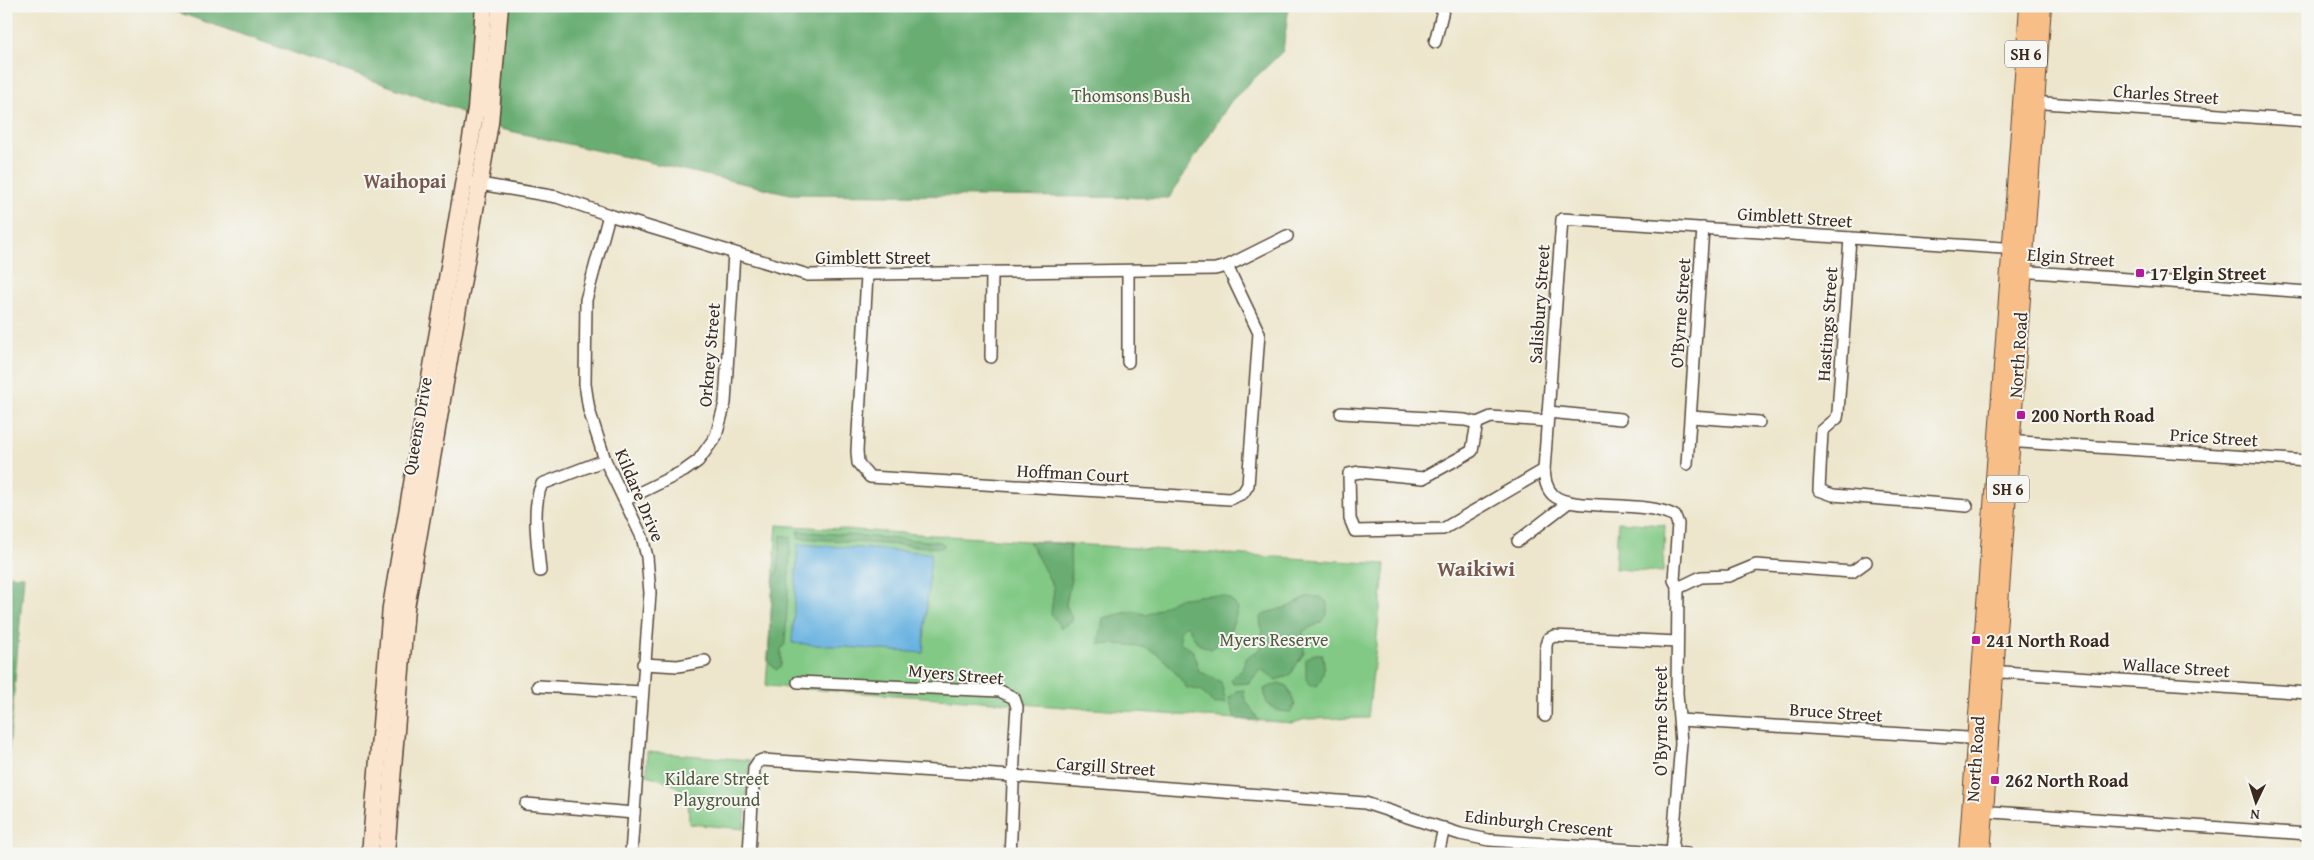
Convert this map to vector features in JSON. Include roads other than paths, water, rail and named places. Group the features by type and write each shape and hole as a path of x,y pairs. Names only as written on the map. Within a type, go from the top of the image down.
{"main road":[{"name":"Queens Drive","path":"472,183 484,6"},
{"name":"Queens Drive","path":"386,854 400,548 472,183 490,123 500,6"},
{"name":"North Road","path":"2029,6 2029,102"},
{"name":"North Road","path":"1981,854 1978,811 2018,249 2029,102 2042,6"},
{"name":"Queens Drive","path":"370,854 395,636"},
{"name":"North Road","path":"1968,854 1978,811"}],"street":[{"path":"1435,42 1444,6"},
{"name":"Charles Street","path":"2029,102 2308,121"},
{"name":"Gimblett Street","path":"472,183 557,197 609,215 808,275 1210,270 1227,266 1287,236"},
{"name":"Kildare Drive","path":"609,215 588,293 584,366 589,410 605,460 642,537 647,557 650,593 643,664 631,854"},
{"name":"Gimblett Street","path":"1562,219 2018,249"},
{"name":"Salisbury Street","path":"1544,470 1562,219"},
{"name":"O'Byrne Street","path":"1687,464 1703,228"},
{"name":"Hastings Street","path":"1850,238 1838,412 1837,418 1822,431 1819,490 1833,494 1967,506"},
{"name":"Orkney Street","path":"625,500 684,471 698,461 716,436 725,403 734,253"},
{"name":"Hoffman Court","path":"867,275 857,451 858,463 870,477 1230,498 1243,493 1248,485 1259,333 1227,266"},
{"path":"1128,271 1128,362"},
{"name":"Elgin Street","path":"2017,271 2308,292"},
{"path":"992,273 992,357"},
{"path":"1341,414 1465,420 1477,423 1491,417 1548,416 1621,419"},
{"path":"1691,417 1760,422"},
{"path":"1477,423 1472,451 1423,478 1360,472 1349,474 1350,519 1355,531 1443,530 1544,470 1548,490 1561,501 1569,502"},
{"name":"Price Street","path":"2005,441 2308,461"},
{"path":"540,571 537,530 538,499 542,484 605,460"},
{"path":"1518,541 1569,502"},
{"name":"O'Byrne Street","path":"1569,502 1658,508 1675,516 1678,524 1674,580 1678,588 1677,642 1681,743 1672,853"},
{"path":"1678,588 1701,577 1729,576 1756,565 1852,572 1866,562"},
{"path":"1545,716 1546,645 1548,639 1554,636 1677,642"},
{"path":"643,664 678,666 705,661"},
{"name":"Wallace Street","path":"1988,671 2308,693"},
{"name":"Myers Street","path":"798,682 1008,694 1014,698 1017,707 1012,776 1014,785 1010,854"},
{"path":"538,686 641,692"},
{"name":"Bruce Street","path":"1680,720 1983,739"},
{"name":"Cargill Street","path":"750,854 754,768 762,760 1012,776 1365,803 1444,828"},
{"path":"526,804 634,813"},
{"path":"1978,811 2308,834"},
{"name":"Edinburgh Crescent","path":"1438,854 1444,828 1460,834 1489,840 1688,854"}],"water":[{"path":"798,544 931,553 923,653 792,643"}],"place":[{"name":"17 Elgin Street","path":"2140,273"},
{"name":"200 North Road","path":"2021,415"},
{"name":"241 North Road","path":"1976,640"},
{"name":"262 North Road","path":"1995,780"}],"district":[{"name":"Waihopai","path":"405,180"},
{"name":"Waikiwi","path":"1476,568"}],"park label":[{"name":"Thomsons Bush","path":"1131,95"},
{"name":"Myers Reserve","path":"1274,639"},
{"name":"Kildare Street Playground","path":"717,788"}]}
